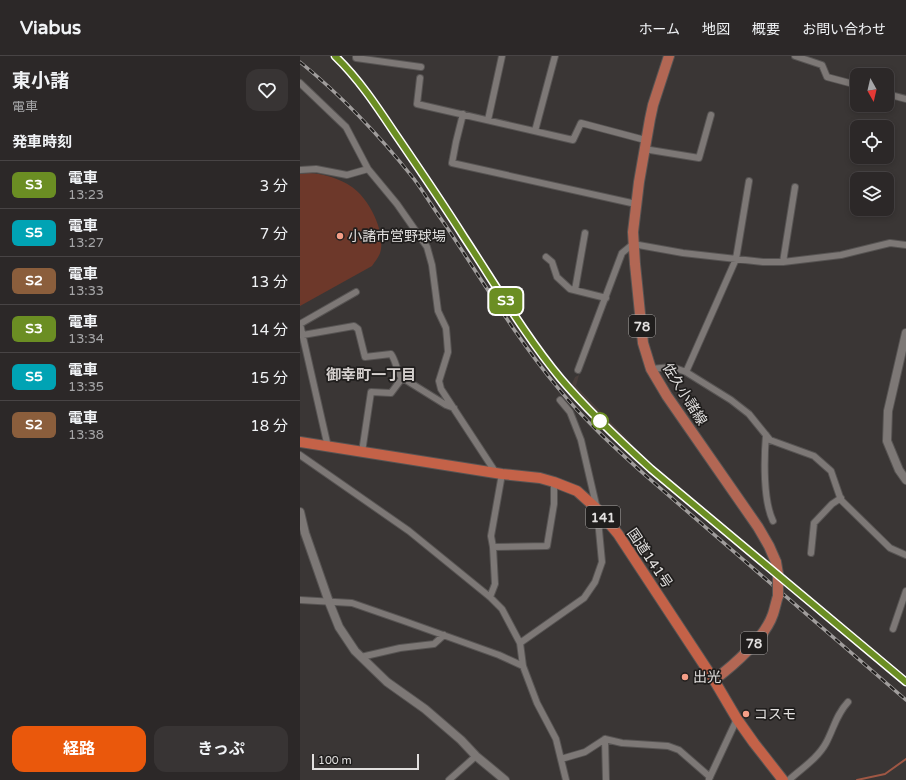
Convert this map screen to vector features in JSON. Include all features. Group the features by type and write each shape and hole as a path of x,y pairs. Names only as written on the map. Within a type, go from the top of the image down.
{"highway":[{"name":"国道141号","path":"300,442 540,478 577,491 596,509 618,534 714,680 737,719 783,780"}],"main road":[{"name":"佐久小諸線","path":"669,56 653,105 636,204 633,244 643,343 651,369 667,396 758,527 776,562 778,574 778,596 773,615 754,644 714,680"}],"street":[{"path":"356,56 356,58 421,67"},
{"path":"488,120 502,56"},
{"path":"535,131 555,56"},
{"path":"795,56 822,64 827,77 850,83"},
{"path":"420,78 417,104 573,140 581,123 645,145 699,158 711,116"},
{"path":"300,83 346,127 368,169 397,204 427,247 432,265 438,311 446,328 448,352 439,381 441,389 499,473 491,536 495,584 490,597"},
{"path":"894,96 906,99"},
{"path":"463,114 452,163 636,204"},
{"path":"300,170 316,169 347,175 368,169"},
{"path":"686,372 736,259 750,181"},
{"path":"784,262 795,187"},
{"path":"575,290 585,233"},
{"path":"578,370 622,253 633,244 683,253 763,262 784,262 841,256 890,243 906,245"},
{"path":"546,257 552,262 557,277 570,289 606,298"},
{"path":"328,447 300,324 356,292"},
{"path":"303,335 354,326 358,329 365,356 392,354 397,370 403,377 446,405 454,408"},
{"path":"906,333 888,411 887,441 899,470 906,480"},
{"path":"651,369 672,366 686,372 731,400 749,414 770,440 814,456 831,471 841,498 890,548 906,555"},
{"path":"362,452 371,392 392,393 403,377"},
{"path":"520,643 584,598 595,582 602,562 596,509 581,440 570,412 560,400"},
{"path":"766,435 764,463 769,512 773,522"},
{"path":"300,455 409,531 490,597 502,609 520,643 523,666 537,703 556,739 566,780"},
{"path":"493,547 547,546 554,504 554,482"},
{"path":"811,553 814,523 832,504 841,498"},
{"path":"300,512 303,532 329,602 339,627 355,651 387,682 425,709 461,740 476,756 505,780"},
{"path":"893,629 906,590"},
{"path":"300,600 352,603 499,655 523,666"},
{"path":"361,657 400,648 434,644 444,635"},
{"path":"789,780 821,750 826,743 840,710 848,702"},
{"path":"561,760 585,752 606,739 622,743 668,746 679,750 709,778 737,719"},
{"path":"606,739 606,780"},
{"path":"449,780 476,756"}],"shaded area":[{"name":"小諸市営野球場","path":"309,173 326,175 337,179 358,192 374,215 378,224 381,249 379,256 372,266 300,306 300,174"},
{"path":"579,375 576,386 631,443 624,448 585,410 569,391 575,377"}],"waterway":[{"path":"857,780 885,774 906,759"}],"railway":[{"path":"335,56 359,83 421,171 535,345 548,363 582,403 604,426 651,469 906,682"},
{"path":"300,62 316,75 360,117 388,147 414,179 528,350 578,411 645,475 906,700"}],"train":[{"name":"S3","path":"335,56 348,68 375,104 438,195 532,340 560,378 589,411 651,469 906,682"}],"place":[{"name":"小諸市営野球場","path":"340,236"},
{"name":"出光","path":"685,677"},
{"name":"コスモ","path":"746,714"}],"district":[{"name":"御幸町一丁目","path":"371,375"}]}
